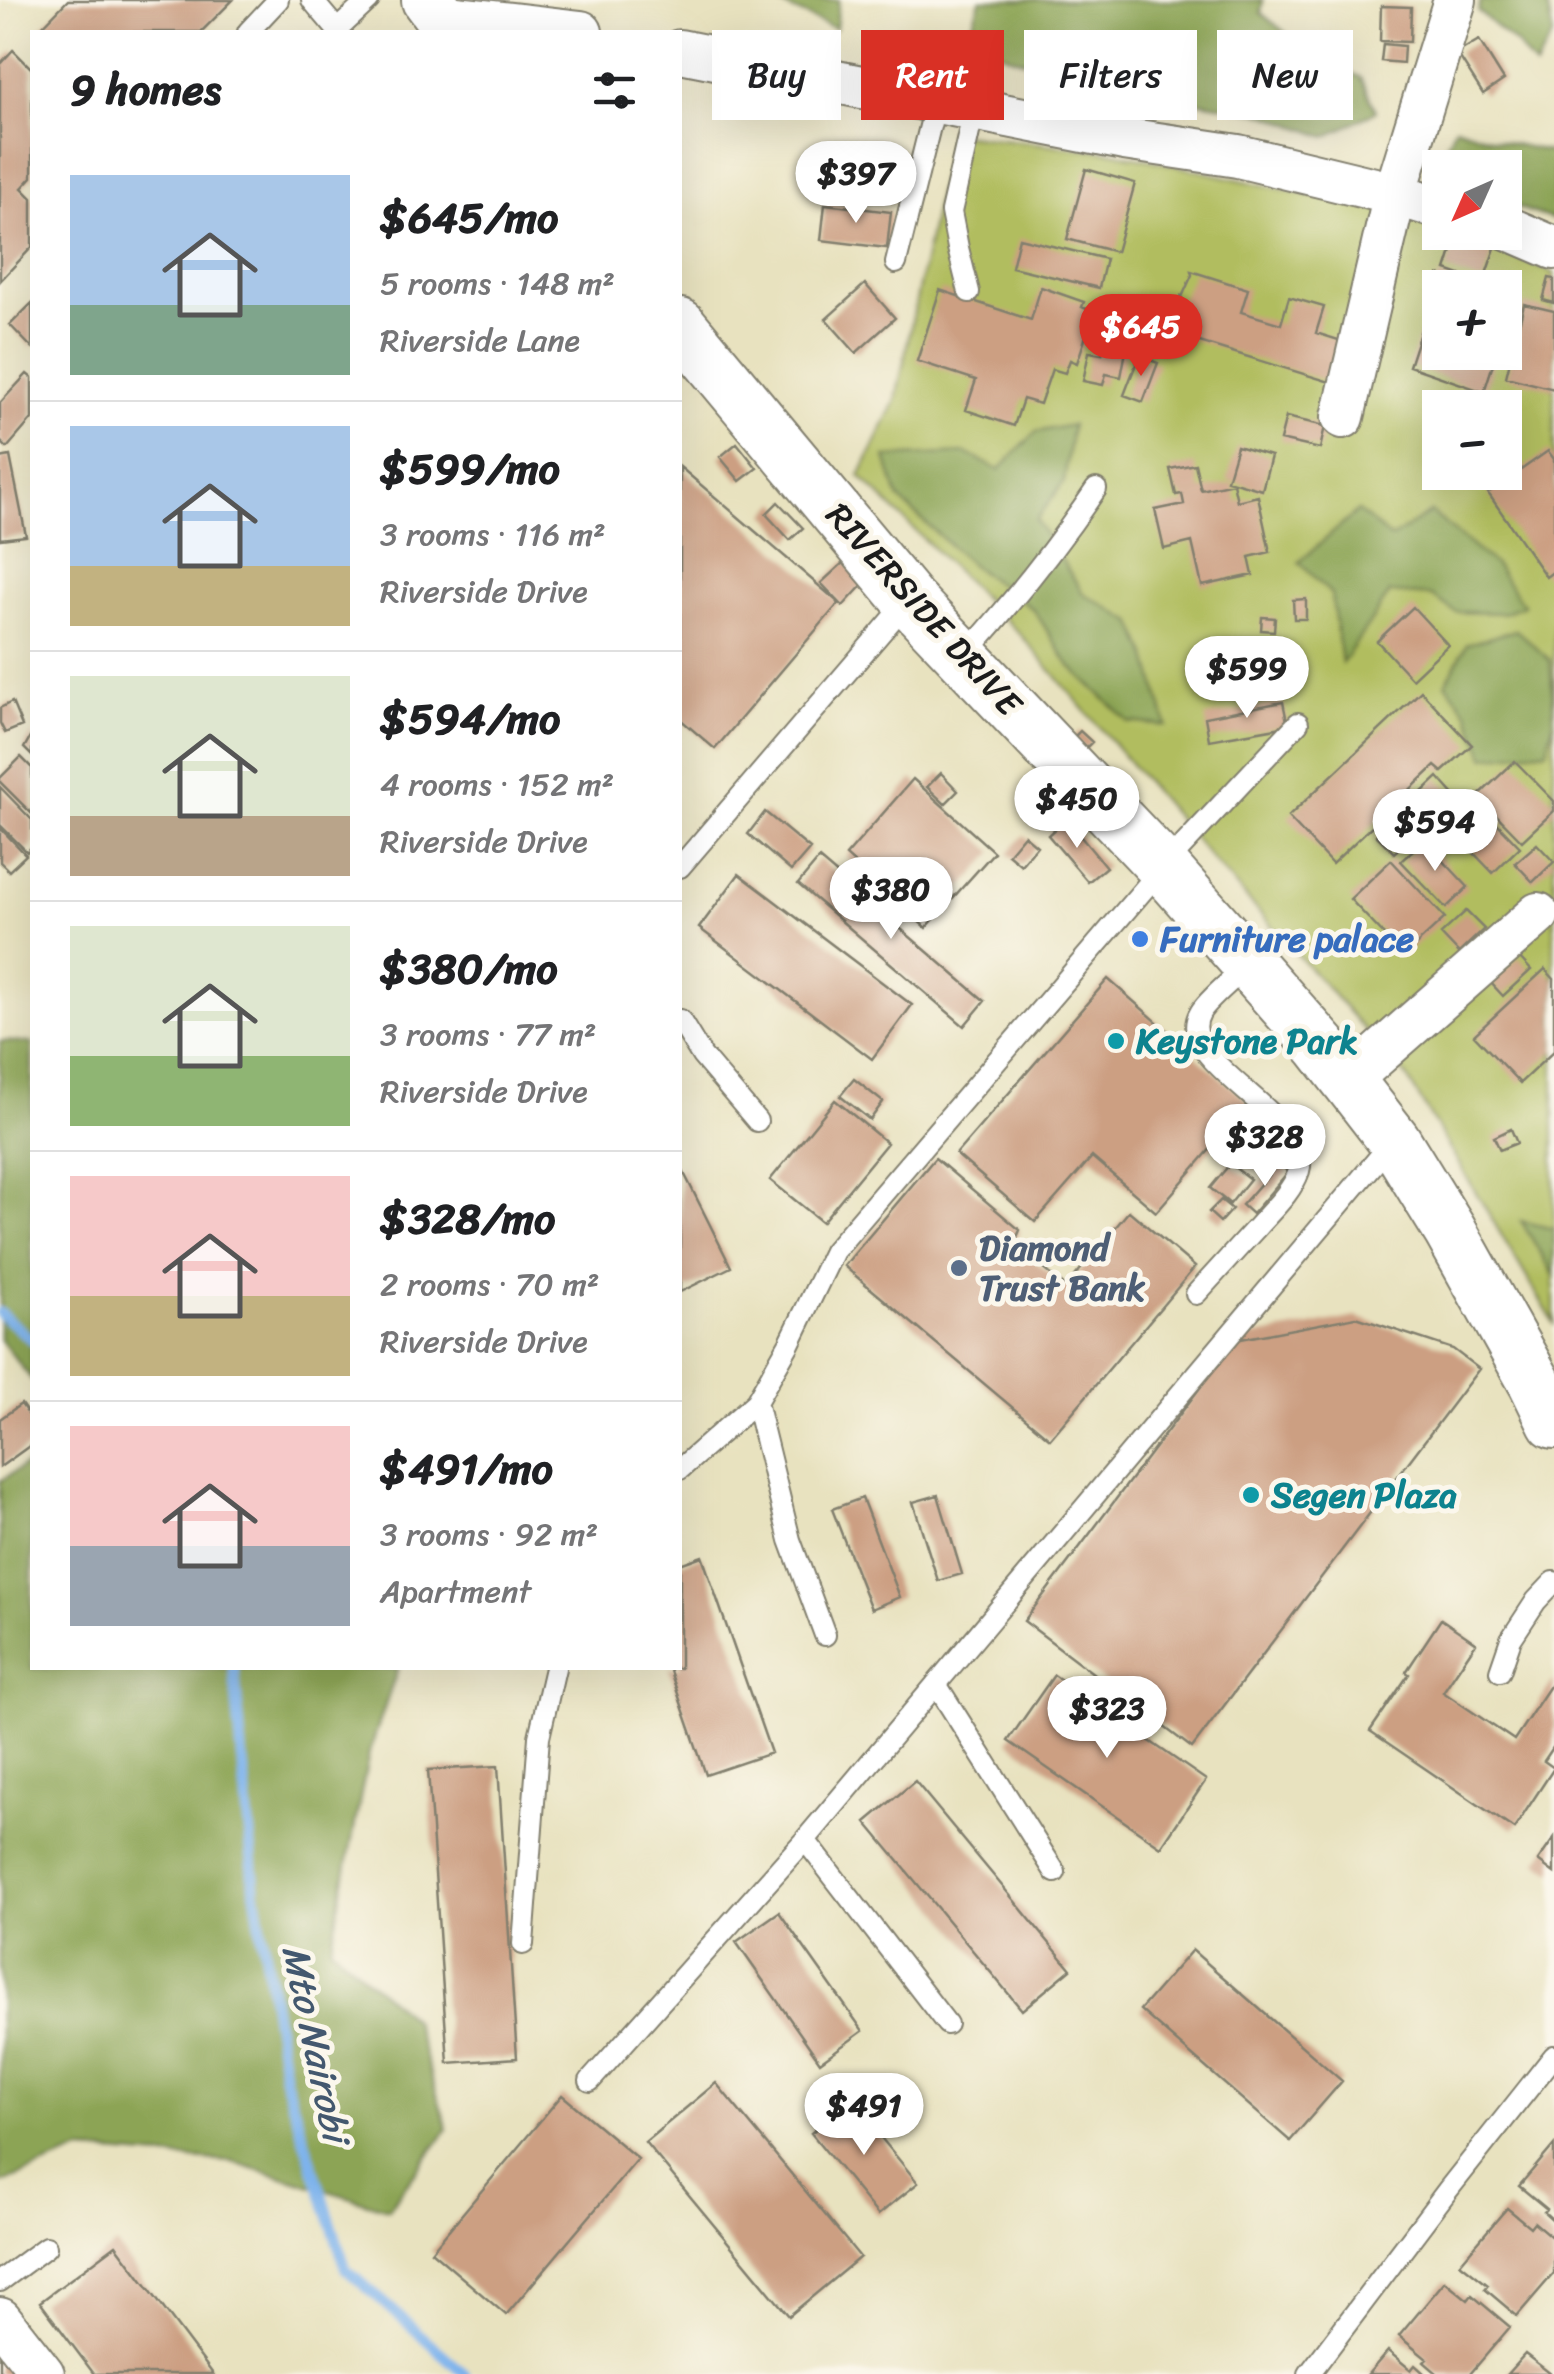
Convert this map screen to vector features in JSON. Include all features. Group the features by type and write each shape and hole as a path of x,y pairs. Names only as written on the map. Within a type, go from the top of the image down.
{"street":[{"path":"1343,417 1395,194 1455,0"},
{"path":"440,16 563,30"},
{"path":"682,52 861,88"},
{"path":"1004,116 1238,156 1422,202"},
{"path":"1522,235 1554,248"},
{"name":"RIVERSIDE DRIVE","path":"682,327 909,600 1164,867 1321,1046 1394,1140 1548,1390"},
{"path":"1348,1082 1538,914"},
{"path":"0,2320 43,2374"}],"lane":[{"path":"250,30 278,0"},
{"path":"312,0 336,30"},
{"path":"340,30 369,0"},
{"path":"896,263 950,120"},
{"path":"955,120 952,212 969,292"},
{"path":"964,656 1012,602 1096,489"},
{"path":"682,865 909,600"},
{"path":"682,1467 756,1402 834,1251 1164,867 1298,723"},
{"path":"1196,1294 1284,1198 1300,1169 1297,1148 1286,1130 1216,1064 1199,1038 1200,1012 1249,964"},
{"path":"682,1023 702,1056 756,1121"},
{"path":"590,2082 805,1840 1394,1140"},
{"path":"756,1402 790,1540 825,1635"},
{"path":"1500,1671 1510,1639 1554,1582"},
{"path":"523,1944 538,1737 555,1670"},
{"path":"936,1684 1054,1872"},
{"path":"805,1840 947,2024"},
{"path":"1309,2374 1554,2056"},
{"path":"0,2281 46,2247"}],"green space":[{"path":"778,0 839,0 836,29 778,4"},
{"path":"980,0 1263,0 1261,13 1282,30 1217,30 1217,105 1197,101 1197,30 1024,30 1024,60 1004,54 1004,30 971,30"},
{"path":"1481,0 1546,0 1553,35 1535,68 1517,45 1478,11"},
{"path":"1353,74 1361,78 1376,111 1326,137 1280,120 1353,120"},
{"path":"1455,126 1554,153 1554,220 1522,209 1522,150 1444,150"},
{"path":"950,133 1114,152 1422,220 1422,250 1498,250 1554,273 1554,1323 1407,1077 1215,863 1020,634 860,476 896,400"},
{"path":"1072,425 1064,482 1036,520 1083,593 1133,622 1148,657 1167,726 1129,722 1069,665 1034,610 974,567 898,498 886,457 966,453 999,470 1036,432"},
{"path":"1358,511 1391,538 1431,512 1495,565 1524,605 1503,613 1455,612 1432,596 1390,593 1342,663 1331,594 1299,562"},
{"path":"1516,630 1550,660 1554,719 1547,750 1485,757 1468,713 1446,683 1467,644"},
{"path":"0,1041 30,1043 30,1377 0,1339"},
{"path":"1521,1221 1554,1229 1554,1275"},
{"path":"30,1462 30,1670 397,1670 369,1753 331,1947 413,2020 448,2129 388,2209 233,2162 81,2151 0,2184 0,1481"}],"building":[{"path":"68,0 233,0 203,30 39,30"},
{"path":"1381,6 1411,7 1410,42 1380,41"},
{"path":"1479,40 1504,80 1483,94 1457,53"},
{"path":"1383,44 1404,46 1403,63 1381,61"},
{"path":"13,50 30,67 30,179 22,188 30,196 30,249 0,281 0,64"},
{"path":"1086,169 1135,183 1116,252 1067,239"},
{"path":"825,204 891,212 887,248 821,240"},
{"path":"1019,238 1106,259 1099,288 1012,267"},
{"path":"1452,250 1494,250 1487,270 1446,270"},
{"path":"1191,271 1248,289 1241,312 1281,324 1289,297 1324,307 1316,333 1345,342 1333,383 1170,333"},
{"path":"1549,278 1554,279 1554,303 1543,300"},
{"path":"865,284 895,318 856,353 826,319"},
{"path":"1041,287 1084,302 1082,307 1094,312 1077,363 1070,360 1065,373 1052,369 1040,404 1023,399 1014,426 966,410 976,380 917,361 940,290 1031,320"},
{"path":"1524,304 1554,311 1554,389 1506,377 1508,370 1522,370"},
{"path":"30,305 30,346 10,325"},
{"path":"1422,327 1422,370 1491,370 1485,390 1478,390 1409,366"},
{"path":"1105,341 1127,346 1121,377 1106,374 1103,385 1083,381 1089,352 1102,354"},
{"path":"1139,356 1158,363 1143,402 1124,395"},
{"path":"27,374 30,376 30,421 7,448 0,441 0,403"},
{"path":"1286,417 1325,426 1320,449 1280,440"},
{"path":"737,443 757,468 740,481 720,457"},
{"path":"1237,446 1271,456 1262,490 1227,480"},
{"path":"1548,451 1554,459 1554,571 1546,577 1488,493 1522,490 1522,469"},
{"path":"10,456 26,536 0,539 0,458"},
{"path":"1195,464 1201,490 1233,483 1237,501 1258,496 1270,552 1249,557 1253,575 1202,586 1192,542 1164,549 1155,510 1184,504 1182,494 1176,495 1170,469"},
{"path":"682,469 839,603 715,749 682,721"},
{"path":"778,502 803,528 790,540 766,514"},
{"path":"845,561 866,581 843,606 821,583"},
{"path":"1306,599 1306,619 1294,619 1293,600"},
{"path":"1413,607 1448,645 1412,679 1377,641"},
{"path":"1262,617 1275,618 1274,631 1261,630"},
{"path":"1253,655 1256,670 1235,674 1232,659"},
{"path":"1421,691 1472,745 1442,772 1435,766 1332,864 1288,817"},
{"path":"12,702 22,726 5,733 0,708"},
{"path":"1283,702 1288,726 1209,740 1205,717"},
{"path":"1080,731 1092,742 1085,749 1074,737"},
{"path":"21,757 30,766 30,812 0,782"},
{"path":"1515,761 1554,801 1554,811 1522,841 1478,796"},
{"path":"941,773 958,791 945,804 927,787"},
{"path":"1438,777 1455,796 1394,853 1376,835"},
{"path":"913,779 994,852 926,928 846,856"},
{"path":"0,787 30,818 27,852 0,825"},
{"path":"1470,795 1520,847 1493,873 1443,821"},
{"path":"765,812 810,849 791,871 748,834"},
{"path":"1066,819 1106,867 1088,882 1048,835"},
{"path":"0,828 26,855 9,871 0,862"},
{"path":"1024,835 1037,846 1021,865 1008,854"},
{"path":"1424,840 1468,887 1446,908 1401,861"},
{"path":"1537,844 1554,862 1533,882 1515,863"},
{"path":"819,859 985,1001 964,1026 798,884"},
{"path":"1391,860 1445,918 1404,956 1350,899"},
{"path":"739,874 912,1005 872,1059 699,928"},
{"path":"1466,911 1484,929 1459,953 1441,934"},
{"path":"1519,957 1531,970 1503,996 1491,983"},
{"path":"1545,969 1554,979 1554,1051 1520,1083 1474,1035"},
{"name":"Keystone Park","path":"1108,979 1250,1103 1156,1212 1092,1157 1035,1222 956,1154"},
{"path":"854,1079 883,1102 870,1120 840,1096"},
{"path":"835,1100 887,1143 822,1222 770,1180"},
{"path":"1511,1129 1517,1143 1500,1150 1494,1137"},
{"path":"935,1158 1020,1230 1014,1244 1066,1287 1129,1211 1195,1267 1050,1439 844,1266"},
{"path":"1279,1163 1288,1172 1252,1214 1242,1205"},
{"path":"1230,1164 1250,1179 1230,1204 1210,1188"},
{"path":"682,1169 731,1267 682,1291"},
{"path":"1221,1200 1232,1209 1220,1222 1209,1212"},
{"name":"Segen Plaza","path":"1356,1317 1453,1349 1479,1369 1192,1748 1024,1621 1236,1340"},
{"path":"21,1404 30,1417 30,1445 0,1467 0,1419"},
{"path":"938,1495 962,1574 938,1581 913,1502"},
{"path":"862,1498 900,1597 871,1609 832,1509"},
{"path":"702,1556 771,1753 706,1775 670,1670 682,1670 682,1563"},
{"path":"1441,1619 1476,1643 1443,1692 1514,1740 1554,1680 1554,1746 1544,1761 1554,1768 1514,1829 1370,1731"},
{"path":"1054,1675 1206,1780 1161,1847 1008,1741"},
{"path":"498,1766 517,2058 448,2063 428,1770"},
{"path":"915,1781 1071,1969 1022,2010 866,1822"},
{"path":"1554,1838 1554,1873 1538,1861"},
{"path":"779,1912 863,2031 820,2062 736,1942"},
{"path":"1192,1950 1342,2081 1290,2141 1140,2010"},
{"path":"716,2083 860,2257 789,2316 645,2142"},
{"path":"562,2095 638,2159 506,2315 431,2251"},
{"path":"851,2101 918,2183 878,2215 811,2133"},
{"path":"1554,2145 1554,2221 1544,2212 1547,2209 1519,2186"},
{"path":"1507,2208 1530,2227 1534,2222 1554,2239 1554,2273 1517,2316 1460,2263"},
{"path":"116,2245 213,2374 94,2374 40,2302"},
{"path":"1445,2281 1468,2300 1472,2295 1510,2327 1470,2374 1438,2374 1424,2362 1427,2359 1399,2336"},
{"path":"1388,2351 1411,2370 1415,2365 1425,2374 1368,2374"},
{"path":"0,2353 15,2374 0,2374"},
{"path":"1525,2354 1551,2374 1507,2374"}],"waterway":[{"name":"Mto Nairobi","path":"0,1313 30,1338"},
{"name":"Mto Nairobi","path":"234,1670 255,1891 285,2080 346,2269 465,2374"}],"place":[{"name":"Furniture palace","path":"1140,939"},
{"name":"Keystone Park","path":"1116,1041"},
{"name":"Diamond Trust Bank","path":"959,1268"},
{"name":"Segen Plaza","path":"1251,1495"}]}
